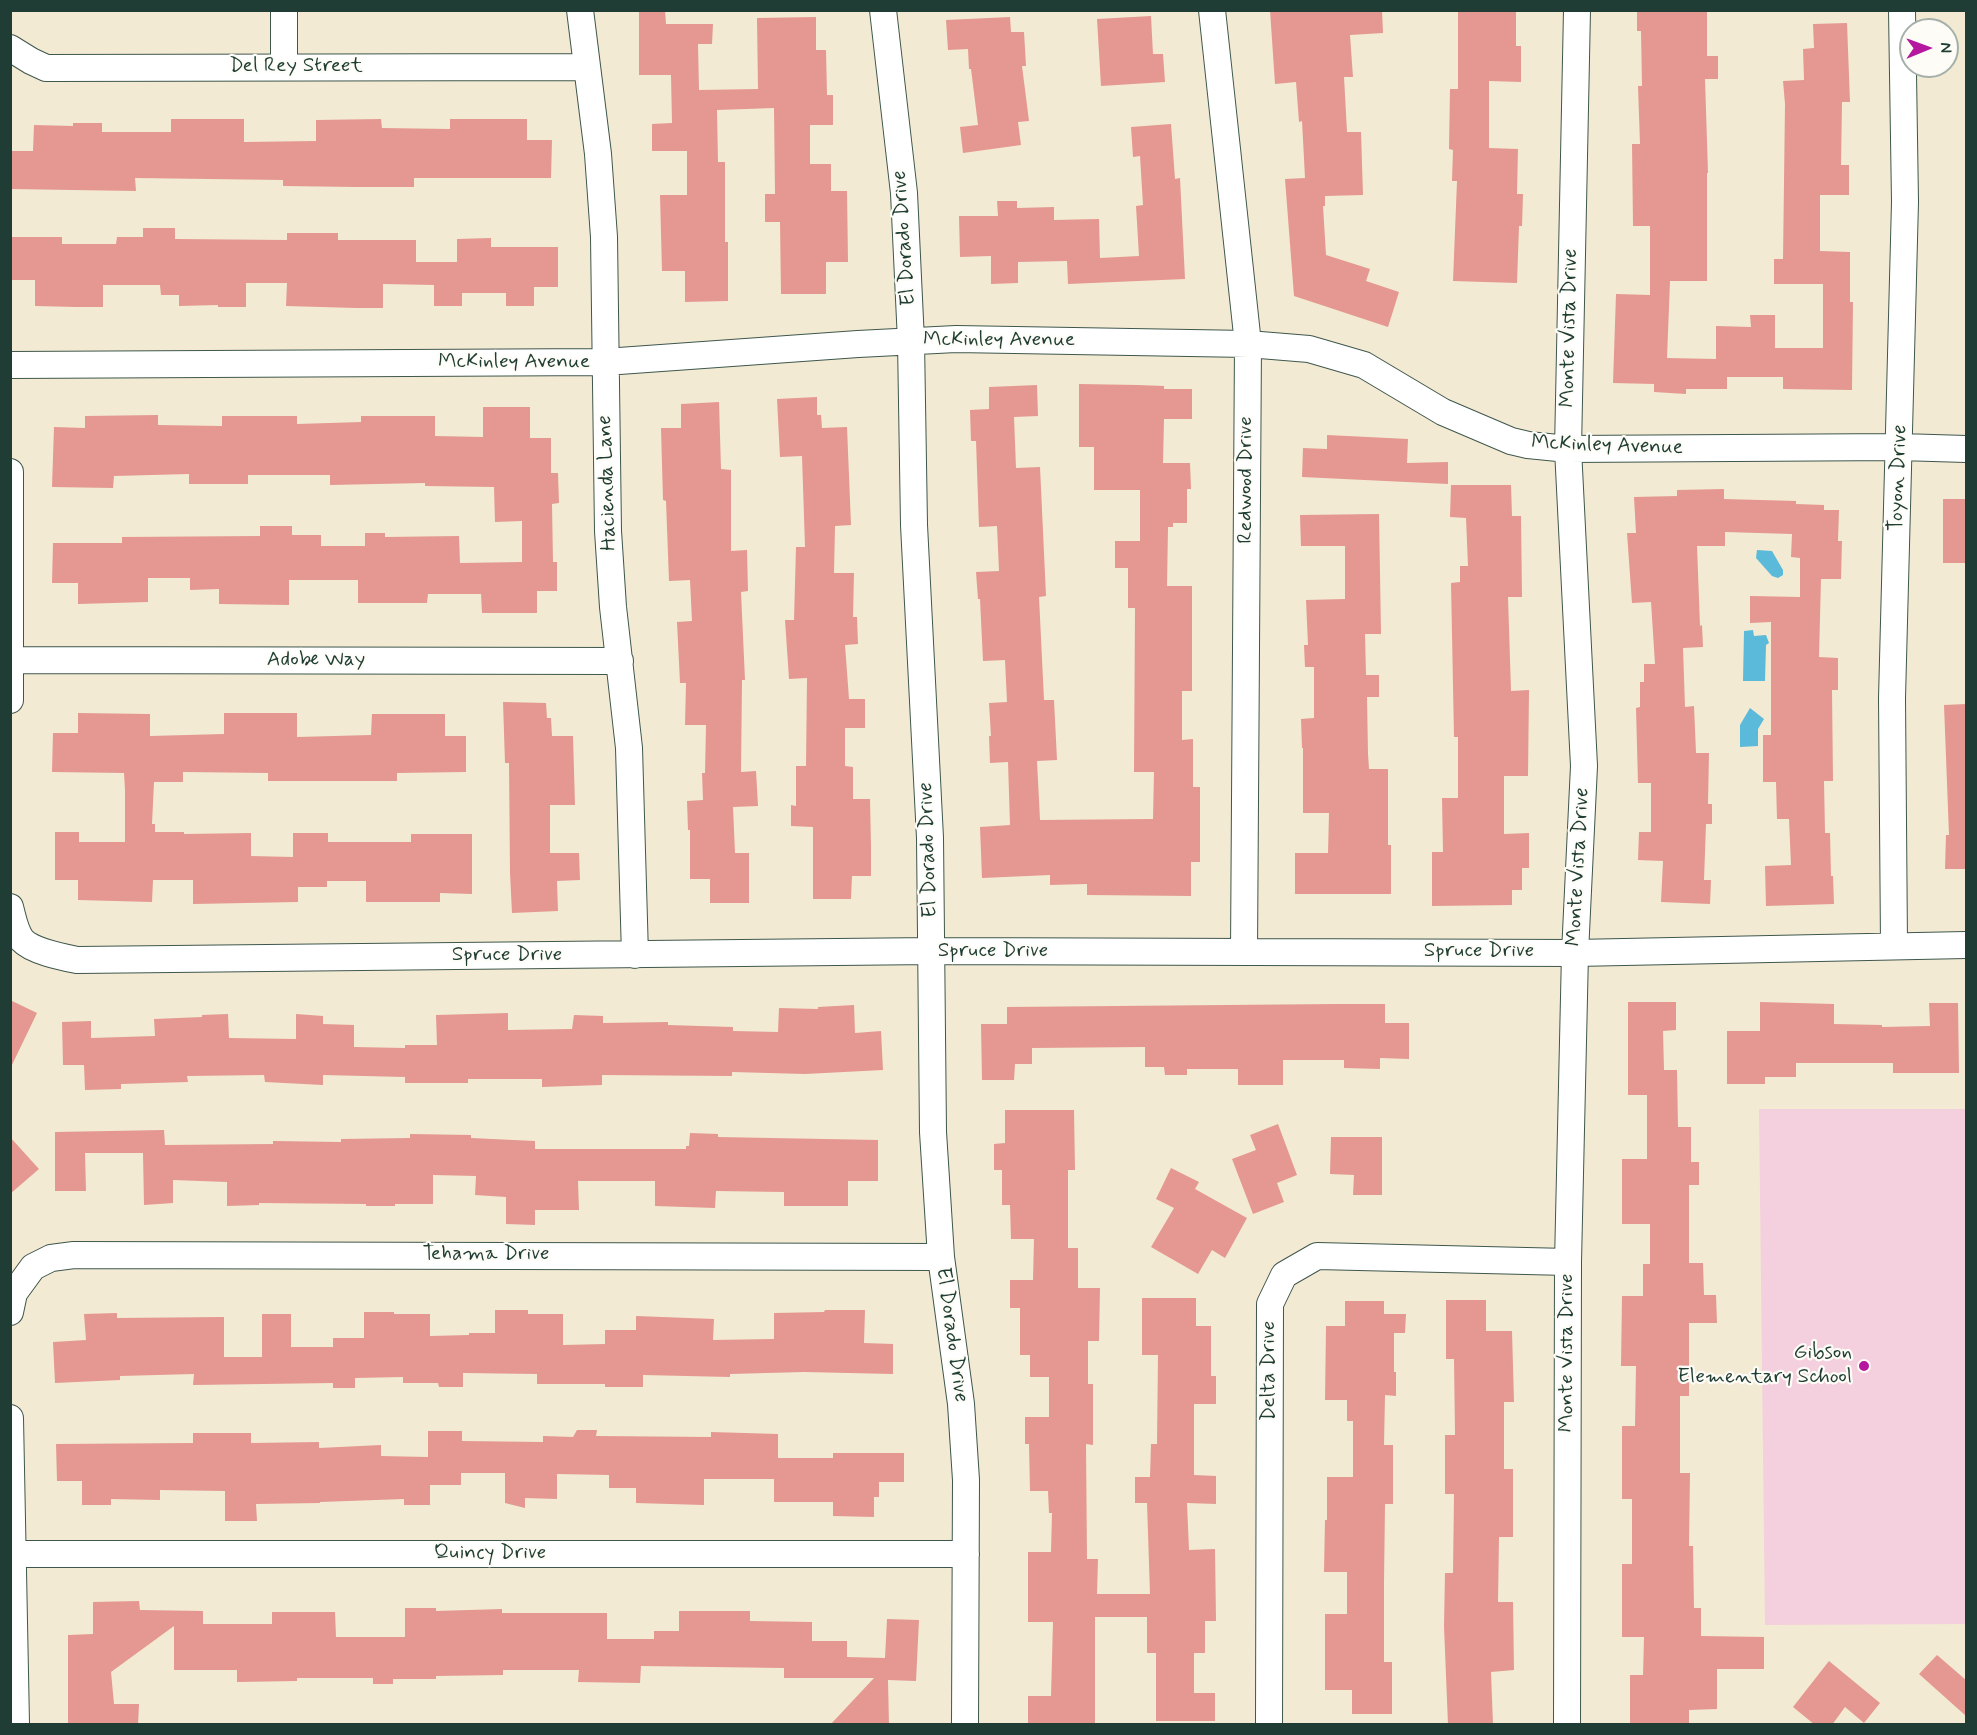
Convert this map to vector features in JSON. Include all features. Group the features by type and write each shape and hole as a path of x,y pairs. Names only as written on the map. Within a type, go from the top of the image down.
{"street":[{"path":"284,10 284,67"},
{"name":"Hacienda Lane","path":"580,10 598,154 604,237 608,531 613,607 629,748 635,955"},
{"name":"El Dorado Drive","path":"884,10 904,193 911,341 914,525 930,838 933,1132 940,1257 961,1404 966,1480 965,1725"},
{"name":"Redwood Drive","path":"1212,10 1248,344 1244,952"},
{"name":"Monte Vista Drive","path":"1567,1725 1568,1262 1575,953 1584,766 1568,449 1577,10"},
{"name":"Toyon Drive","path":"1894,945 1892,698 1905,202 1902,10"},
{"name":"Del Rey Street","path":"10,48 46,68 586,68"},
{"name":"McKinley Avenue","path":"10,365 605,362 956,339 1248,344 1309,349 1364,365 1443,412 1528,446 1568,449 1900,447 1966,449"},
{"path":"10,472 10,700"},
{"name":"Adobe Way","path":"11,660 620,661"},
{"name":"Spruce Drive","path":"10,908 22,941 49,954 76,960 932,951 1575,953 1966,945"},
{"name":"Tehama Drive","path":"10,1312 14,1293 33,1267 51,1257 74,1255 940,1257"},
{"name":"Delta Drive","path":"1269,1725 1270,1304 1284,1275 1317,1256 1568,1262"},
{"path":"10,1418 16,1725"},
{"name":"Quincy Drive","path":"14,1554 966,1554"}],"shaded area":[{"name":"Gibson Elementary School","path":"1759,1109 1966,1109 1966,1624 1765,1625"}],"water":[{"path":"1757,550 1772,551 1783,570 1783,575 1778,578 1772,576 1756,558"},
{"path":"1753,630 1754,636 1766,635 1769,643 1766,645 1765,681 1743,681 1744,631"},
{"path":"1750,708 1764,719 1758,729 1758,746 1740,747 1740,725"}],"building":[{"path":"639,10 665,10 666,24 713,24 712,44 698,44 699,90 758,89 757,18 816,17 816,50 826,50 827,95 833,95 833,125 810,125 810,164 831,164 831,191 847,191 848,262 826,262 826,294 781,294 780,222 765,222 765,194 775,194 774,108 717,110 718,162 725,162 728,301 685,302 685,271 662,271 660,195 687,195 687,151 652,151 652,124 672,123 671,75 639,75"},
{"path":"1270,10 1382,10 1383,33 1350,35 1353,77 1344,77 1347,132 1361,132 1363,195 1325,196 1325,206 1323,206 1326,255 1370,269 1366,281 1399,292 1388,327 1294,296 1285,179 1305,178 1302,121 1299,122 1296,82 1275,84"},
{"path":"1458,10 1516,10 1516,46 1521,46 1521,82 1489,81 1489,148 1518,149 1517,194 1523,194 1522,226 1519,226 1517,283 1453,281 1457,181 1452,181 1453,150 1449,149 1450,89 1458,89"},
{"path":"1637,10 1707,10 1707,56 1718,56 1718,79 1705,79 1708,173 1707,281 1670,281 1667,358 1716,359 1716,326 1751,327 1750,315 1775,315 1775,348 1823,348 1823,284 1774,284 1774,259 1783,259 1785,104 1783,81 1804,80 1803,49 1814,48 1813,24 1847,23 1850,102 1842,102 1841,165 1849,165 1849,195 1820,195 1820,251 1850,252 1850,302 1853,302 1852,390 1783,389 1783,377 1727,377 1727,389 1686,389 1686,394 1654,392 1654,384 1613,383 1616,294 1650,295 1650,226 1633,226 1632,144 1640,144 1638,86 1642,86 1641,31 1637,31"},
{"path":"1151,16 1153,54 1163,54 1165,82 1101,86 1097,19"},
{"path":"1010,17 1011,32 1024,32 1026,66 1022,66 1029,121 1018,122 1021,145 963,153 960,127 978,125 971,69 969,69 968,49 948,50 946,20"},
{"path":"171,119 244,119 244,142 316,141 316,120 381,119 382,128 450,129 450,119 527,119 527,140 552,140 551,178 414,178 414,187 356,187 283,186 283,180 135,178 136,191 10,189 10,151 33,151 34,125 73,126 73,123 102,123 102,132 171,132"},
{"path":"1171,124 1175,179 1180,178 1185,279 1068,284 1067,261 1018,262 1018,283 991,284 991,256 960,257 959,216 998,216 997,201 1017,201 1017,208 1054,207 1054,220 1099,219 1100,258 1139,256 1136,206 1143,205 1140,156 1133,157 1131,127"},
{"path":"143,228 175,228 175,239 287,240 287,233 338,233 338,240 416,240 416,262 457,262 457,239 491,238 491,247 558,247 558,287 534,287 534,306 506,306 506,293 462,293 462,306 434,306 434,285 383,284 383,308 356,308 286,306 287,283 246,283 246,307 179,306 179,295 161,295 160,285 103,285 103,307 76,307 35,306 35,280 10,280 10,237 62,237 62,244 116,244 117,237 143,237"},
{"path":"1079,384 1192,389 1192,419 1164,419 1163,463 1190,463 1191,489 1187,489 1187,523 1173,523 1173,527 1168,527 1167,586 1192,586 1192,691 1182,691 1182,740 1193,739 1193,787 1200,787 1200,862 1191,862 1191,896 1087,895 1087,884 1050,885 1050,875 982,878 980,827 1010,825 1008,762 990,763 989,736 991,736 989,703 1007,702 1005,660 983,661 980,599 978,599 976,572 999,571 997,526 979,527 976,441 971,441 970,410 989,409 989,387 1037,385 1038,416 1014,417 1016,468 1040,467 1046,596 1039,597 1044,700 1054,700 1057,760 1037,761 1040,820 1153,819 1154,772 1134,772 1135,608 1128,608 1128,568 1115,568 1115,541 1140,541 1140,490 1094,490 1094,447 1079,447"},
{"path":"817,397 817,415 821,415 822,428 847,427 851,525 835,526 834,573 854,573 853,617 857,617 858,644 845,645 849,699 865,699 865,728 845,728 845,766 853,767 853,799 870,799 871,847 871,876 852,876 851,899 813,899 813,827 791,826 791,805 796,806 796,766 806,766 807,678 789,679 785,620 794,620 796,547 805,547 802,456 780,457 777,399"},
{"path":"719,402 721,469 731,470 731,551 747,550 748,591 741,592 745,680 742,680 741,772 756,771 758,806 733,807 735,853 749,853 749,903 710,903 710,879 690,879 690,830 688,830 687,801 703,800 702,773 705,773 706,725 685,725 686,683 680,683 677,622 692,621 690,580 669,581 666,501 663,500 661,428 681,428 681,404"},
{"path":"483,407 530,407 530,438 551,438 551,473 558,473 559,503 552,504 553,562 557,562 557,591 537,591 537,613 482,613 481,594 428,594 427,603 358,603 358,580 289,580 289,605 219,604 219,589 190,590 190,578 148,578 148,602 78,604 78,583 52,583 53,543 122,543 122,537 260,536 260,526 292,526 292,535 321,535 321,546 365,546 365,533 385,533 385,537 459,536 460,563 522,562 522,521 495,522 494,487 425,486 425,483 330,485 330,475 248,475 248,484 189,484 189,474 114,476 113,488 52,487 54,427 85,428 85,416 158,415 158,425 222,426 222,416 297,416 297,424 361,422 361,416 435,416 435,436 483,437"},
{"path":"1327,435 1408,439 1407,463 1448,462 1448,484 1302,477 1303,448 1327,449"},
{"path":"1451,485 1511,485 1512,516 1521,516 1522,597 1508,597 1511,691 1529,690 1528,776 1504,776 1504,834 1529,833 1529,868 1522,868 1522,890 1512,890 1512,905 1432,906 1432,852 1443,852 1442,798 1458,798 1458,737 1454,737 1451,583 1460,582 1460,566 1468,566 1466,518 1450,517"},
{"path":"1724,489 1724,499 1796,501 1796,504 1824,505 1824,510 1839,510 1838,541 1842,541 1841,579 1821,579 1819,657 1838,658 1838,690 1832,690 1833,781 1824,781 1825,833 1830,833 1834,904 1766,906 1765,866 1791,865 1789,819 1777,819 1776,782 1763,782 1763,735 1771,735 1771,622 1750,623 1750,596 1800,597 1800,558 1791,557 1792,534 1725,532 1725,546 1697,546 1703,647 1683,648 1685,707 1694,706 1696,753 1709,753 1708,804 1712,804 1712,824 1706,824 1704,880 1711,880 1710,904 1661,902 1663,861 1638,860 1639,832 1651,832 1651,783 1638,783 1636,708 1640,707 1640,682 1644,682 1644,664 1655,664 1651,602 1632,603 1627,533 1636,533 1634,497 1677,496 1677,490"},
{"path":"1943,499 1966,499 1966,563 1943,563"},
{"path":"1379,514 1381,634 1365,634 1366,675 1379,675 1379,697 1367,697 1368,754 1369,769 1388,769 1388,845 1391,845 1391,894 1295,894 1295,853 1328,853 1329,813 1303,813 1301,719 1314,718 1314,667 1305,667 1304,645 1308,645 1306,600 1345,599 1345,546 1301,546 1300,515"},
{"path":"503,702 546,703 547,718 551,718 552,736 573,736 575,805 550,805 550,853 579,853 580,880 557,881 558,911 512,913 509,763 505,763"},
{"path":"1966,704 1966,869 1945,869 1946,835 1949,835 1944,705"},
{"path":"78,713 150,714 150,736 224,734 224,713 297,713 297,737 371,735 372,714 445,714 445,736 466,736 466,772 397,773 397,781 268,781 268,773 183,772 183,782 154,782 152,824 155,824 155,832 251,833 251,856 293,857 293,833 328,833 328,842 411,842 411,834 472,834 472,894 440,893 440,902 366,902 366,881 327,881 327,887 298,887 298,902 193,904 193,880 153,880 152,902 78,900 78,880 55,880 55,832 79,832 79,842 125,842 125,790 124,773 52,772 53,733 78,733"},
{"path":"10,1000 37,1013 10,1069"},
{"path":"1628,1002 1676,1002 1676,1030 1663,1031 1664,1070 1677,1070 1678,1127 1691,1127 1691,1162 1699,1162 1699,1185 1689,1185 1689,1263 1703,1263 1704,1295 1716,1295 1717,1323 1689,1323 1689,1396 1680,1396 1680,1473 1690,1473 1689,1546 1693,1546 1694,1608 1701,1608 1701,1636 1764,1637 1764,1669 1717,1669 1717,1709 1689,1710 1689,1725 1630,1725 1630,1675 1643,1675 1644,1637 1622,1637 1622,1564 1632,1564 1632,1499 1622,1499 1622,1426 1635,1426 1636,1366 1621,1366 1622,1296 1643,1296 1643,1264 1650,1264 1650,1224 1622,1224 1622,1159 1647,1159 1647,1095 1628,1095"},
{"path":"1760,1002 1834,1004 1834,1024 1882,1025 1882,1027 1930,1026 1929,1003 1958,1003 1959,1073 1893,1073 1893,1063 1796,1063 1796,1077 1765,1077 1765,1084 1727,1084 1727,1031 1760,1031"},
{"path":"1385,1004 1385,1023 1409,1023 1409,1059 1380,1058 1380,1069 1344,1068 1344,1060 1283,1060 1283,1085 1238,1085 1238,1069 1187,1069 1187,1075 1165,1075 1164,1067 1145,1067 1145,1047 1032,1048 1032,1064 1015,1064 1014,1080 982,1080 981,1024 1007,1024 1007,1007"},
{"path":"854,1005 855,1033 881,1031 883,1070 805,1074 732,1072 732,1076 602,1075 602,1085 542,1087 542,1079 468,1079 468,1083 405,1083 405,1077 323,1075 323,1085 265,1082 264,1075 187,1076 188,1082 121,1084 121,1089 85,1090 84,1065 63,1065 62,1022 91,1021 91,1038 155,1036 154,1019 228,1014 229,1038 296,1039 296,1014 323,1016 323,1024 354,1025 354,1047 405,1048 405,1045 437,1045 436,1015 508,1013 508,1030 572,1029 574,1015 603,1016 603,1023 668,1022 668,1025 733,1027 733,1031 778,1032 779,1008 818,1009 818,1007"},
{"path":"1005,1110 1074,1110 1075,1170 1068,1170 1068,1248 1078,1248 1078,1288 1100,1288 1099,1341 1088,1341 1088,1384 1093,1384 1093,1445 1086,1444 1087,1559 1098,1559 1097,1594 1150,1594 1147,1503 1135,1503 1135,1477 1150,1477 1151,1444 1157,1444 1158,1355 1142,1355 1142,1298 1196,1298 1196,1326 1211,1326 1211,1376 1216,1376 1216,1404 1194,1404 1194,1475 1216,1476 1216,1504 1187,1503 1189,1550 1215,1549 1216,1621 1205,1621 1205,1653 1194,1653 1194,1693 1215,1693 1215,1721 1156,1721 1156,1653 1147,1653 1147,1617 1095,1617 1095,1724 1028,1723 1028,1696 1051,1696 1053,1622 1028,1622 1028,1552 1051,1552 1052,1513 1049,1513 1048,1491 1030,1491 1029,1444 1025,1444 1025,1417 1049,1417 1049,1377 1030,1377 1030,1355 1020,1355 1020,1308 1010,1308 1010,1280 1033,1280 1034,1239 1011,1239 1010,1205 1002,1205 1002,1170 994,1170 994,1144 1005,1143"},
{"path":"1278,1124 1297,1175 1277,1183 1284,1202 1253,1214 1232,1159 1256,1150 1250,1135"},
{"path":"164,1130 165,1145 273,1144 273,1141 341,1142 341,1139 410,1138 410,1134 471,1135 471,1138 535,1141 535,1149 686,1149 686,1146 689,1146 690,1133 718,1134 718,1137 878,1140 878,1181 848,1181 848,1206 784,1206 784,1192 716,1191 715,1208 655,1206 655,1181 578,1181 579,1210 535,1210 535,1225 506,1224 506,1197 475,1195 476,1176 433,1175 433,1204 366,1206 366,1204 259,1203 259,1205 227,1206 227,1182 173,1180 173,1203 144,1205 143,1153 85,1153 86,1191 55,1191 55,1132"},
{"path":"10,1137 39,1169 10,1194"},
{"path":"1331,1137 1382,1137 1382,1195 1353,1195 1354,1175 1330,1174"},
{"path":"1171,1168 1199,1182 1195,1189 1247,1218 1225,1258 1212,1250 1198,1274 1151,1247 1174,1208 1156,1199"},
{"path":"1446,1300 1486,1300 1486,1331 1512,1331 1514,1402 1504,1402 1504,1469 1513,1469 1513,1537 1499,1537 1498,1602 1513,1602 1514,1670 1491,1672 1493,1725 1448,1725 1444,1626 1445,1573 1453,1573 1454,1494 1445,1494 1445,1435 1455,1435 1454,1359 1446,1359"},
{"path":"1345,1301 1384,1301 1384,1314 1406,1314 1405,1333 1394,1333 1396,1396 1385,1395 1384,1445 1393,1445 1393,1504 1385,1504 1384,1582 1384,1662 1392,1662 1392,1714 1352,1714 1352,1690 1325,1690 1325,1614 1347,1614 1347,1572 1324,1572 1327,1477 1353,1477 1353,1421 1347,1421 1347,1400 1325,1400 1326,1326 1345,1326"},
{"path":"495,1310 528,1310 528,1314 563,1314 563,1345 605,1344 605,1330 636,1330 636,1316 714,1319 713,1340 774,1339 774,1313 865,1310 864,1343 893,1344 893,1374 804,1372 730,1374 730,1377 643,1375 643,1387 605,1387 605,1384 537,1384 537,1374 463,1373 463,1387 439,1387 438,1383 403,1383 403,1377 355,1378 355,1388 333,1388 333,1383 193,1385 194,1374 120,1376 120,1380 55,1383 53,1342 86,1340 84,1314 117,1313 117,1318 224,1317 224,1357 262,1357 262,1314 291,1314 291,1347 333,1347 333,1338 364,1338 364,1312 430,1314 430,1336 495,1333"},
{"path":"577,1430 597,1430 596,1436 711,1437 711,1432 778,1434 778,1458 833,1458 833,1453 904,1453 904,1482 879,1482 879,1497 874,1497 874,1517 833,1516 833,1502 774,1502 774,1479 704,1479 704,1505 636,1503 636,1488 609,1488 609,1475 557,1474 557,1499 525,1498 525,1508 505,1503 505,1473 461,1473 461,1485 430,1485 430,1505 404,1505 404,1499 256,1504 257,1521 225,1521 225,1491 160,1490 160,1500 111,1499 111,1505 82,1505 82,1481 57,1481 56,1444 193,1443 193,1433 251,1433 251,1443 319,1442 319,1448 381,1445 381,1456 428,1457 428,1431 462,1431 462,1441 543,1442 543,1436 573,1437"},
{"path":"139,1601 140,1610 203,1611 203,1624 272,1624 272,1612 335,1612 336,1637 405,1637 405,1608 436,1608 436,1611 502,1609 502,1613 607,1613 607,1639 654,1639 654,1631 679,1631 679,1611 750,1611 750,1621 812,1622 812,1641 847,1641 847,1657 885,1658 887,1619 919,1620 916,1681 888,1680 889,1725 830,1725 874,1678 784,1678 784,1668 641,1666 640,1683 578,1682 579,1670 503,1670 503,1675 393,1679 393,1684 373,1684 373,1678 297,1678 297,1681 237,1682 237,1670 174,1670 174,1626 111,1672 114,1704 139,1704 138,1725 68,1725 68,1635 93,1634 93,1602"},
{"path":"1937,1655 1966,1680 1966,1716 1919,1674"},
{"path":"1829,1661 1880,1703 1864,1723 1845,1707 1832,1725 1815,1725 1793,1707"}],"place":[{"name":"Gibson Elementary School","path":"1864,1366"}]}
